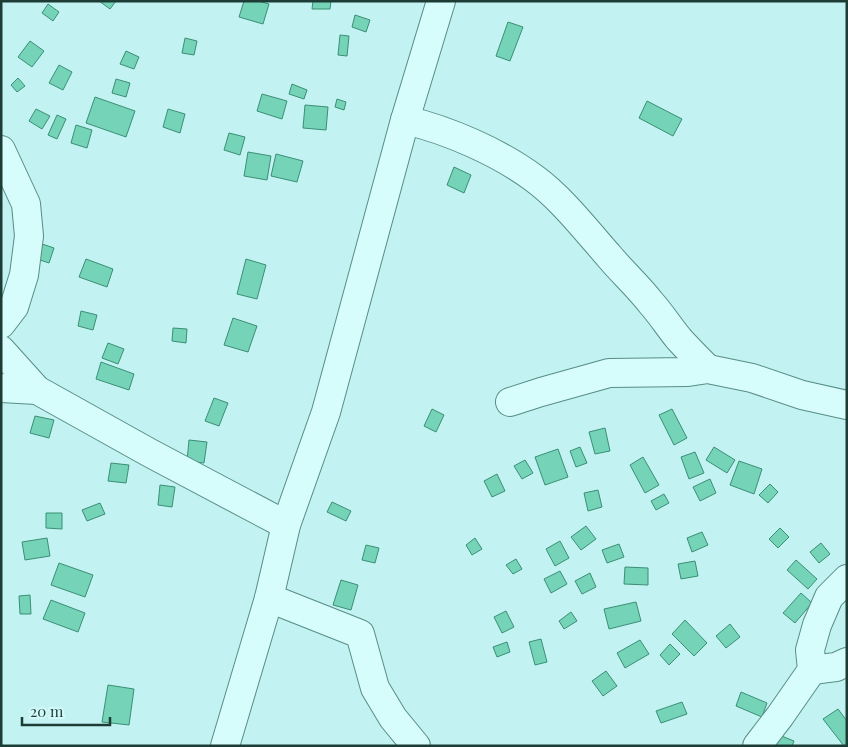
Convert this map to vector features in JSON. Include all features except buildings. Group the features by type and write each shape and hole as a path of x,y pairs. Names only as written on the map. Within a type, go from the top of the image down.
{"street":[{"path":"225,746 269,598 286,525 326,412 404,120 442,1"},
{"path":"404,120 425,125 488,151 536,180 585,229 651,303 678,338 708,369"},
{"path":"1,150 26,204 29,236 24,275 14,307 1,324"},
{"path":"1,350 38,390 150,453 286,525"},
{"path":"510,402 610,373 688,372 708,369 752,378 802,395 847,405"},
{"path":"1,388 38,390"},
{"path":"757,746 812,670 810,650 818,625 829,597 847,578"},
{"path":"269,598 360,634 375,688 393,718 416,746"},
{"path":"812,670 847,662"}]}
